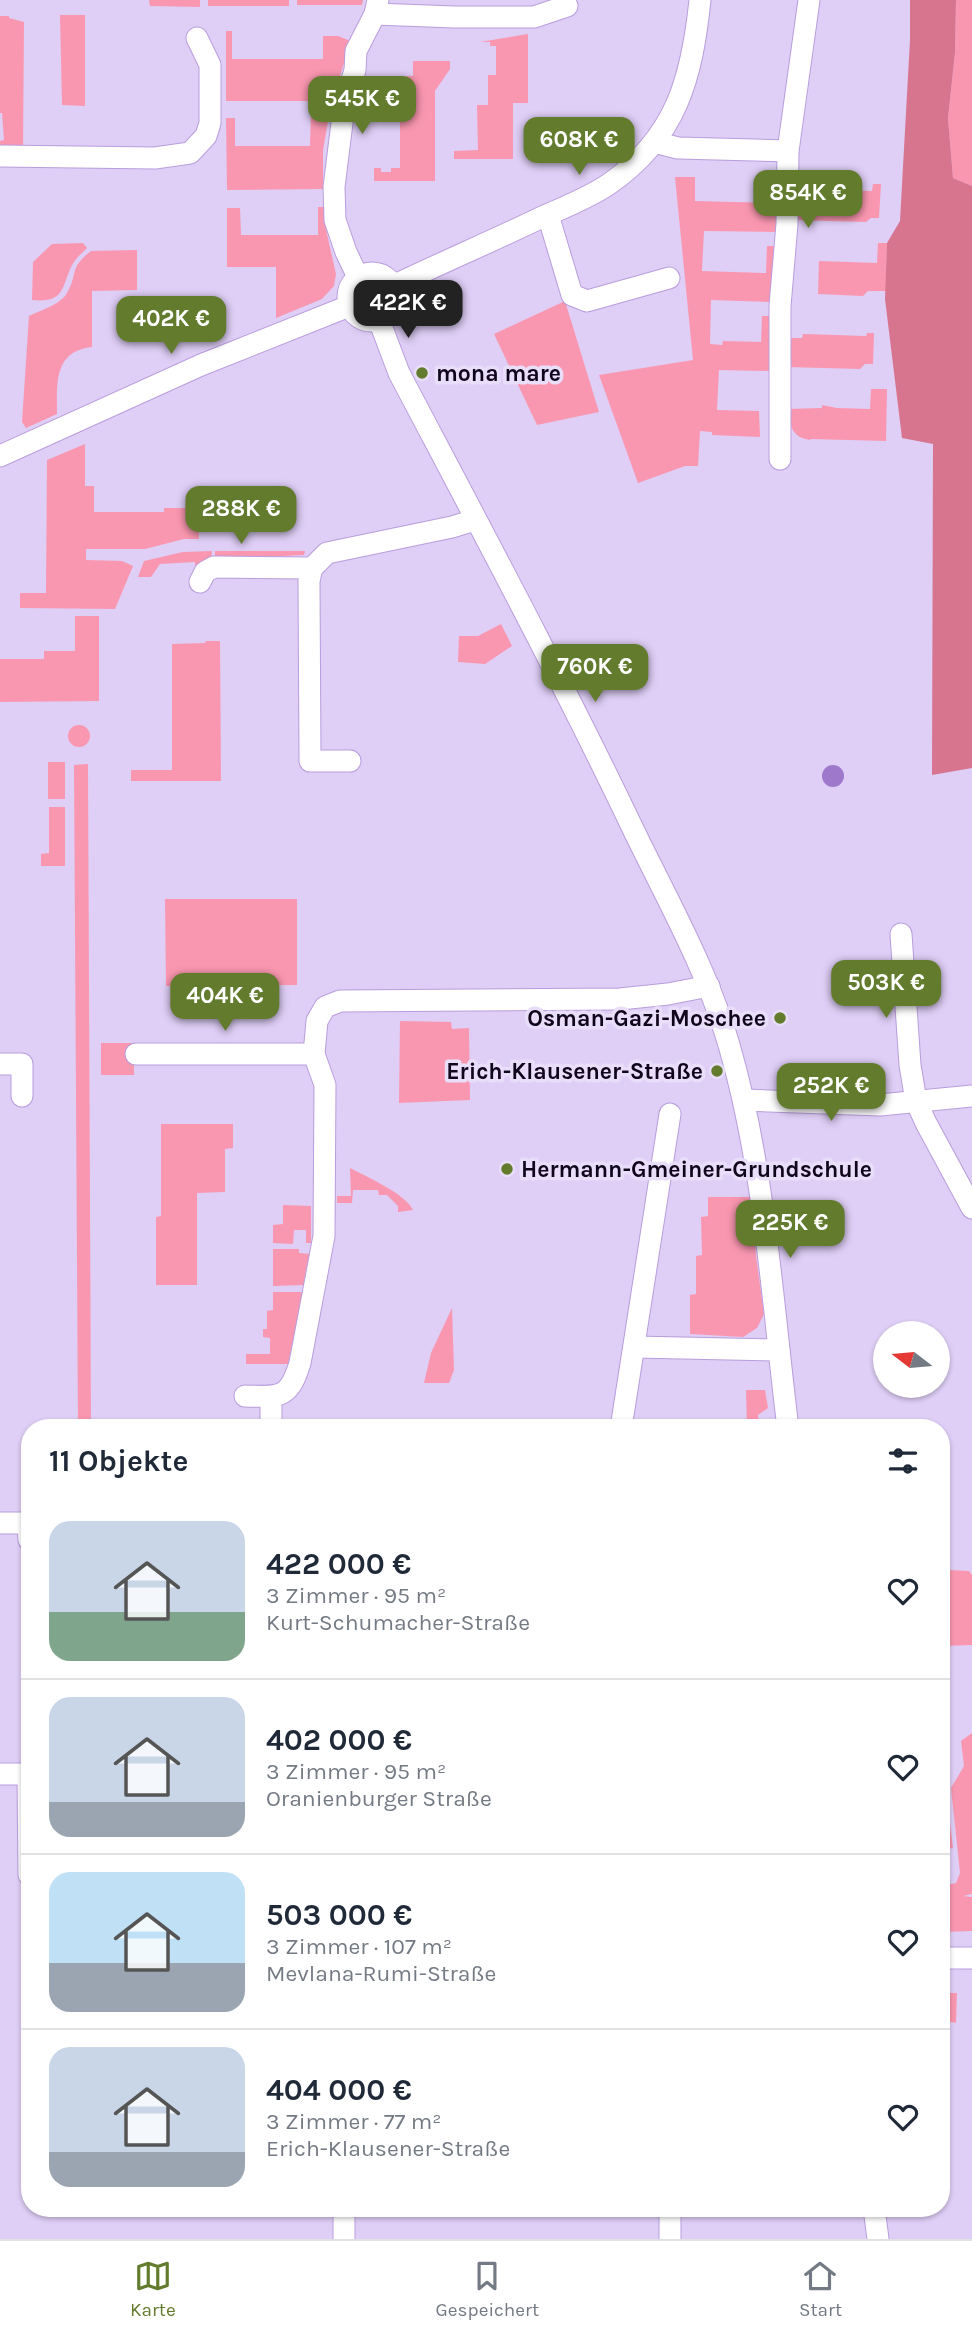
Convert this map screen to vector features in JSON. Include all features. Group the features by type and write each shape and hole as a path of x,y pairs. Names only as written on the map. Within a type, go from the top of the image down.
{"street":[{"path":"393,286 579,201 608,185 630,168 654,142 670,117 690,70 700,0"},
{"path":"780,458 780,318 787,224 788,151 808,0"},
{"path":"358,277 335,220 334,187 344,107 355,70 356,51 377,7 454,17 534,17 567,6"},
{"path":"0,156 155,158 190,153 202,142 210,123 210,65 197,38"},
{"path":"654,142 678,148 788,151"},
{"path":"548,215 572,295 587,301 669,278"},
{"path":"378,274 393,286 395,302 392,310 380,320 362,319 349,306 348,293 358,277 378,274"},
{"path":"0,456 201,365 349,306"},
{"path":"380,320 400,373 559,678 709,986 744,1100 762,1201 788,1419"},
{"path":"350,761 310,761 309,581 312,568 327,553 475,520"},
{"path":"200,582 205,572 214,567 312,568"},
{"path":"901,934 910,1065 916,1101 972,1208"},
{"path":"245,1396 271,1396 286,1392 294,1383 300,1363 323,1245 324,1085 314,1054 317,1021 325,1007 340,1001 620,999 709,986"},
{"path":"136,1054 314,1054"},
{"path":"0,1064 22,1064 22,1096"},
{"path":"744,1100 880,1105 972,1096"},
{"path":"622,1419 670,1114"},
{"path":"634,1347 779,1350"},
{"path":"271,1396 271,1419"},
{"path":"0,1523 21,1522"},
{"path":"0,1774 21,1774"},
{"path":"950,1958 972,1958"},
{"path":"344,2217 344,2239"},
{"path":"670,2217 670,2239"},
{"path":"875,2217 878,2239"}],"shaded area":[{"path":"149,0 200,0 200,7 150,6"},
{"path":"208,0 289,0 289,6 208,6"},
{"path":"297,0 363,0 362,5 297,5"},
{"path":"910,0 956,0 955,53 948,118 953,178 972,186 972,768 932,775 933,444 902,438 885,299 887,243 900,221"},
{"path":"956,0 972,0 972,186 953,178 948,118 955,53"},
{"path":"60,15 85,15 85,106 62,105"},
{"path":"0,16 9,16 24,22 23,149 0,149 0,141 4,140 0,113"},
{"path":"226,31 232,31 232,59 323,59 323,36 338,36 351,41 332,101 226,101"},
{"path":"528,34 528,103 513,103 513,159 454,159 454,151 478,150 477,105 488,105 488,75 496,75 496,46 490,46 490,42 480,42"},
{"path":"413,61 450,61 450,69 435,91 435,181 374,181 374,168 381,168 381,172 391,172 391,168 400,168 400,106 407,106 406,76 413,76"},
{"path":"311,110 330,110 323,150 323,189 227,190 226,118 235,118 235,146 310,146"},
{"path":"675,177 695,177 695,201 771,203 772,191 779,192 776,232 704,231 702,271 766,273 767,246 775,246 772,302 711,300 710,344 722,345 723,341 761,342 762,316 771,316 770,371 719,370 717,410 759,411 760,437 712,435 712,432 700,431 698,466 685,466 638,483 599,375 693,360"},
{"path":"873,184 881,184 879,218 871,218 866,222 793,220 795,194 809,195 809,189 872,191"},
{"path":"318,207 324,207 336,274 334,286 322,299 276,318 276,267 227,267 227,208 240,208 241,235 318,235"},
{"path":"83,243 87,248 72,265 60,292 51,299 32,300 33,262 52,244"},
{"path":"878,243 887,243 886,291 868,291 863,296 818,294 819,261 877,263"},
{"path":"137,250 137,290 92,291 92,347 79,350 64,362 58,381 57,414 26,428 22,422 29,316 64,297 71,286 76,267 91,251"},
{"path":"565,301 599,412 537,425 494,334"},
{"path":"867,333 874,333 873,364 865,364 860,369 787,367 787,338 802,338 803,334 866,336"},
{"path":"871,389 887,389 886,441 810,440 795,433 788,409 822,408 822,405 870,409"},
{"path":"85,444 85,486 94,486 94,512 164,512 164,508 199,508 199,539 184,539 145,549 86,549 86,560 122,561 133,566 115,609 20,608 20,593 46,593 47,460"},
{"path":"212,551 211,559 196,574 195,562 160,564 151,577 138,577 144,561 183,552"},
{"path":"215,551 305,551 304,555 260,557 247,561 247,556 215,558"},
{"path":"75,616 99,616 99,701 0,702 0,659 44,659 44,651 75,651"},
{"path":"501,624 512,646 485,664 458,662 459,636 478,636"},
{"path":"220,641 221,781 131,781 131,770 172,770 172,644"},
{"path":"75,725 83,725 90,732 90,740 83,747 75,747 68,740 68,732"},
{"path":"48,762 65,762 65,799 48,799"},
{"path":"88,764 91,1419 78,1419 74,765"},
{"path":"833,765 841,768 844,776 841,784 833,787 825,784 822,776 825,768"},
{"path":"49,807 65,807 65,866 41,866 41,854 49,853"},
{"path":"165,899 297,899 297,985 166,986"},
{"path":"400,1021 451,1022 452,1029 469,1028 470,1100 399,1103"},
{"path":"101,1043 134,1043 134,1075 101,1075"},
{"path":"161,1124 233,1124 233,1148 225,1149 225,1192 197,1193 197,1285 156,1285 156,1217 161,1216"},
{"path":"350,1168 403,1198 413,1210 398,1212 398,1206 387,1195 379,1195 378,1190 353,1190 352,1203 337,1203 337,1196 351,1196"},
{"path":"708,1197 751,1197 764,1314 757,1328 743,1337 690,1334 690,1295 696,1294 696,1256 702,1255 701,1217 708,1216"},
{"path":"283,1205 311,1206 311,1243 306,1243 306,1230 294,1230 293,1244 273,1243 273,1225 283,1224"},
{"path":"273,1249 299,1249 299,1253 310,1254 304,1285 273,1286"},
{"path":"273,1292 303,1292 288,1364 246,1364 246,1354 270,1354 270,1338 263,1337 263,1329 267,1329 267,1311 273,1310"},
{"path":"452,1308 454,1370 449,1383 424,1383 431,1353"},
{"path":"746,1390 765,1390 768,1408 758,1415 758,1419 747,1419"},
{"path":"950,1570 969,1571 972,1575 972,1645 950,1646"},
{"path":"972,1733 972,1894 963,1896 972,1897 972,1931 950,1932 950,1884 956,1883 960,1873 951,1788 964,1766 961,1741"},
{"path":"950,1823 953,1848 950,1849"},
{"path":"950,1993 957,1993 956,2023 950,2022"}],"place":[{"name":"mona mare","path":"422,373"},
{"name":"Osman-Gazi-Moschee","path":"780,1018"},
{"name":"Erich-Klausener-Straße","path":"717,1071"},
{"name":"Hermann-Gmeiner-Grundschule","path":"507,1169"}]}
